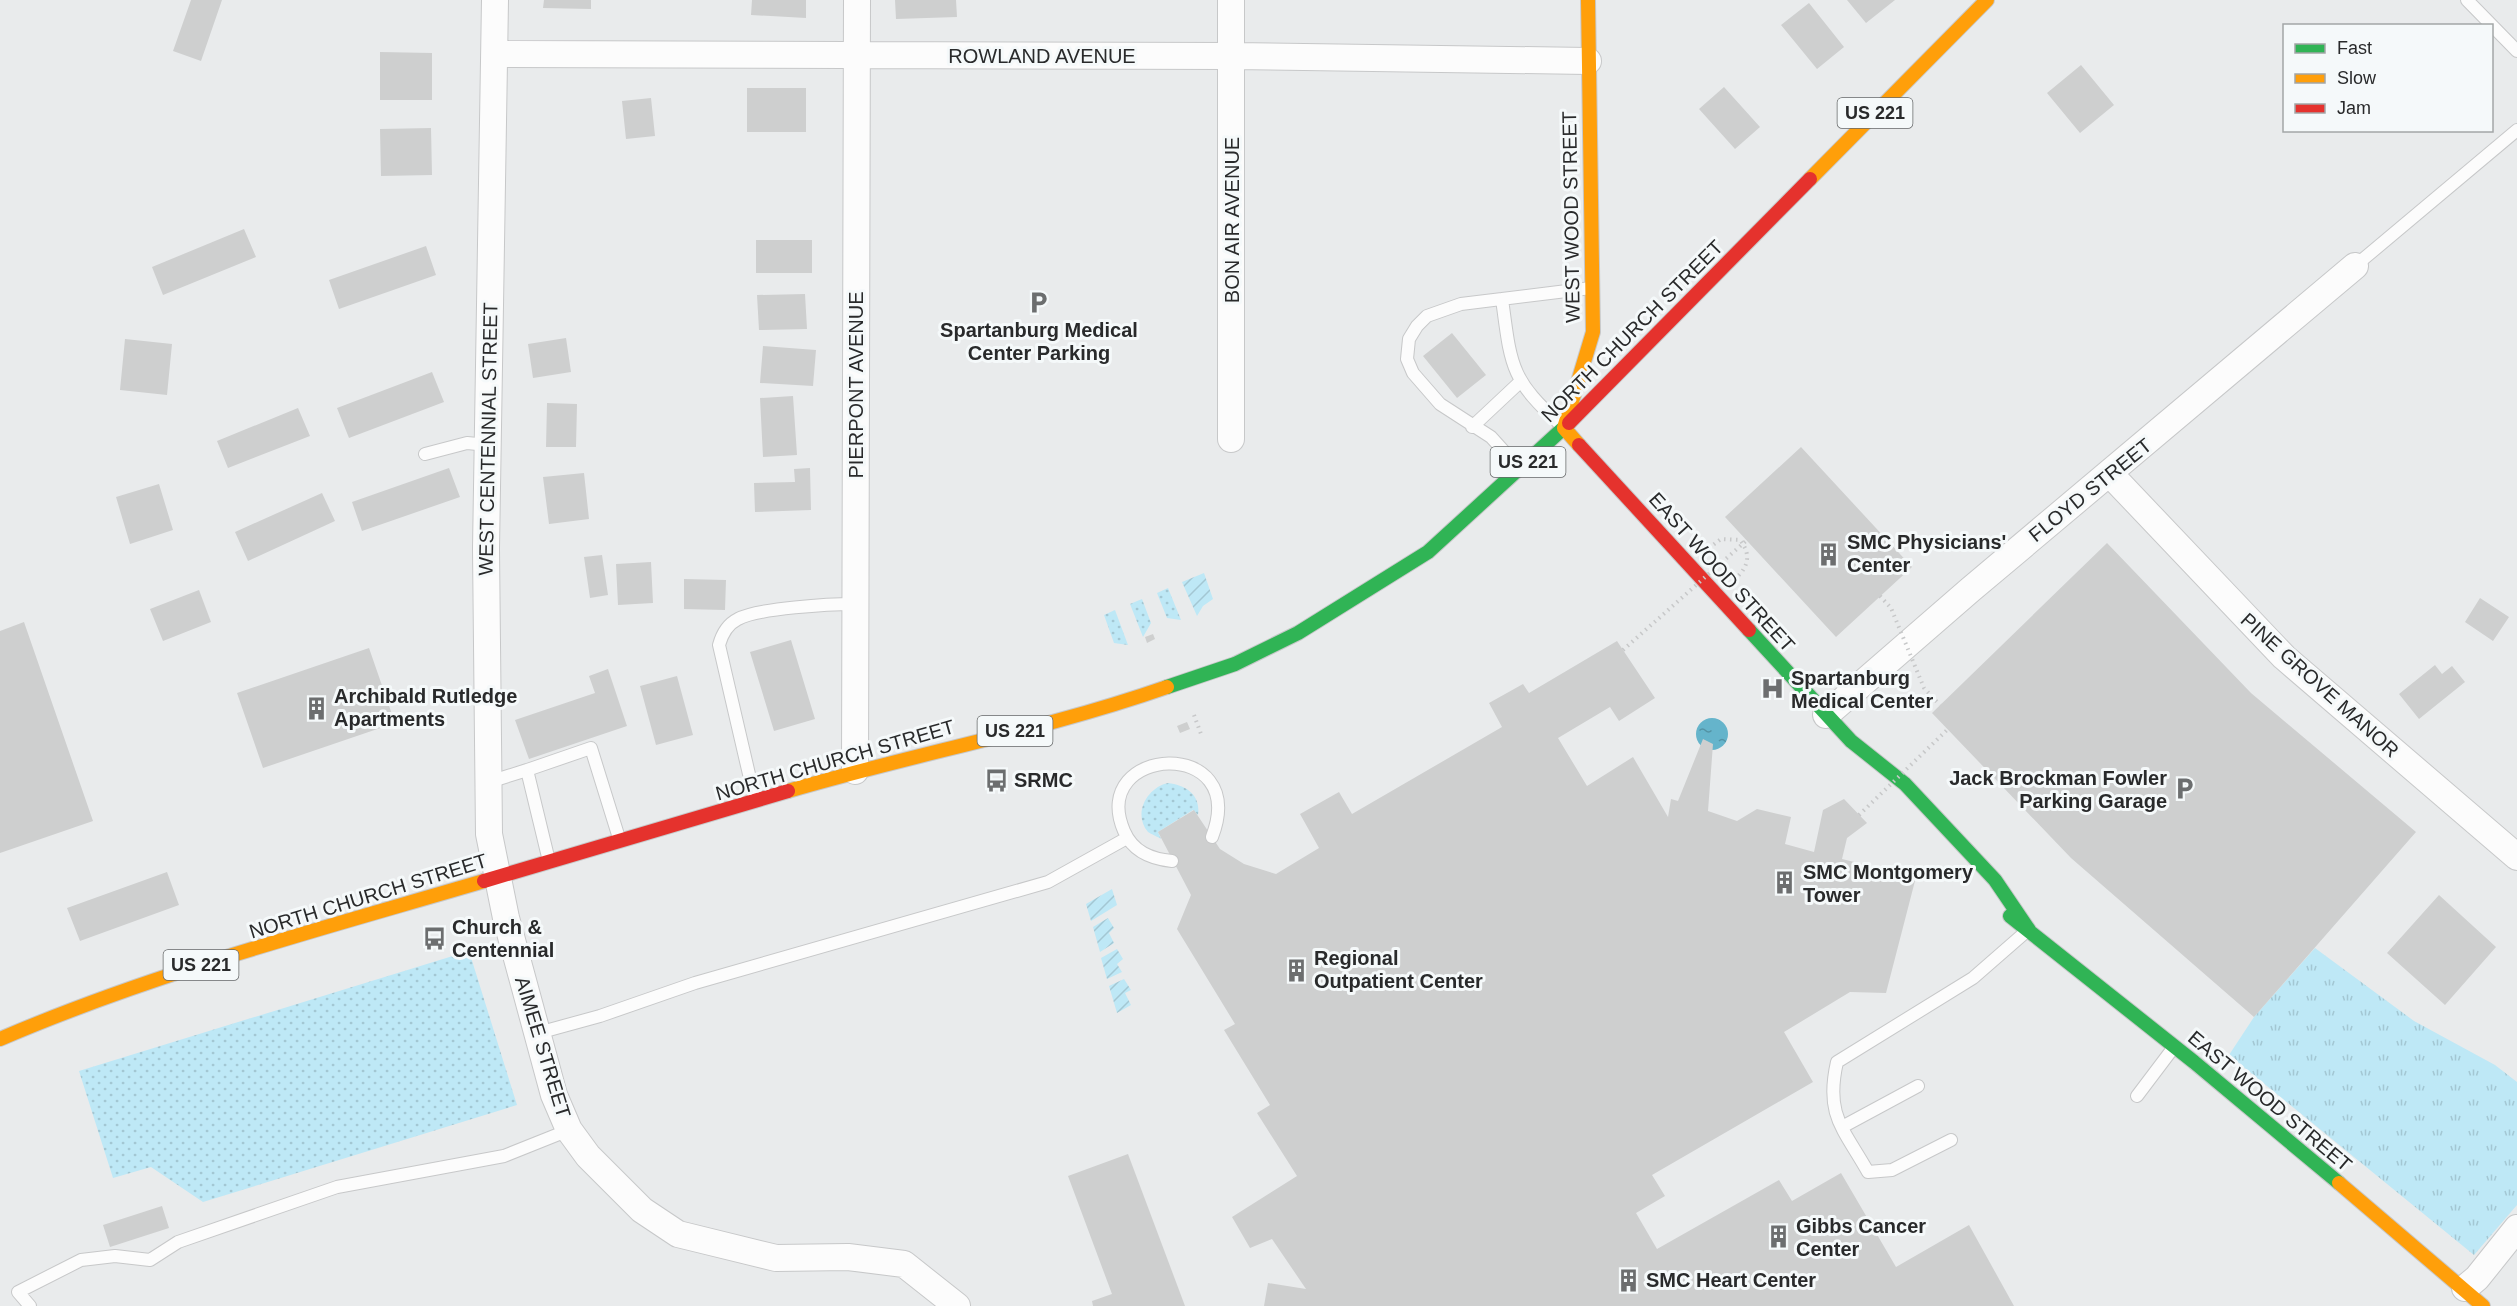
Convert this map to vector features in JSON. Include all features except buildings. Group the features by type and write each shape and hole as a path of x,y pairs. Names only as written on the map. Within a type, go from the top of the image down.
{"main road":[{"name":"WEST WOOD STREET","path":"1564,428 1591,341 1588,0"},
{"name":"NORTH CHURCH STREET","path":"0,1039 74,1007 193,968 855,771 1105,709 1235,664 1298,633 1428,552 1520,469 1564,428 1987,0"},
{"name":"EAST WOOD STREET","path":"1564,428 1826,716 1851,741 1905,784 1995,880 2029,930"},
{"name":"EAST WOOD STREET","path":"1851,741 1868,774"},
{"name":"EAST WOOD STREET","path":"1995,906 2029,930 2174,1046 2465,1288 2483,1306"}],"street":[{"name":"WEST CENTENNIAL STREET","path":"491,0 495,54 486,549 489,834 497,878"},
{"name":"PIERPONT AVENUE","path":"855,771 857,0"},
{"name":"BON AIR AVENUE","path":"1231,0 1232,439"},
{"name":"ROWLAND AVENUE","path":"495,54 1232,56 1588,61"},
{"name":"FLOYD STREET","path":"1826,716 1976,584 2110,474 2355,266"},
{"name":"PINE GROVE MANOR","path":"2110,474 2293,664 2517,857"},
{"name":"AIMEE STREET","path":"497,878 554,1095 569,1130 588,1156 642,1210 678,1234 776,1258 848,1257 904,1264 957,1306"},
{"path":"2465,1288 2477,1278 2517,1228"}],"lane":[{"path":"2467,0 2491,24"},
{"path":"2493,27 2517,51"},
{"path":"2355,266 2517,130"},
{"path":"1520,469 1491,437 1472,427 1440,404 1409,366 1406,351 1409,339 1427,316 1461,304 1592,288"},
{"path":"1502,299 1511,360 1520,382 1531,398 1564,428"},
{"path":"1472,427 1520,382"},
{"path":"425,454 467,443 488,445"},
{"path":"755,802 719,645 721,637 728,627 748,615 855,604"},
{"path":"489,782 591,748 620,842"},
{"path":"1172,861 1147,856 1127,838 1121,824 1119,807 1124,791 1132,778 1145,768 1160,762 1176,762 1192,767 1205,777 1214,790 1219,806 1218,822 1212,837"},
{"path":"527,770 549,862"},
{"path":"538,1033 600,1016 706,980 1048,882 1127,838"},
{"path":"1951,1140 1892,1170 1868,1172 1833,1112 1832,1085 1837,1062 1973,978 2029,930"},
{"path":"2137,1096 2174,1046"},
{"path":"1842,1127 1918,1086"},
{"path":"30,1306 18,1292 81,1260 115,1256 150,1260 178,1242 337,1187 504,1156 569,1130"}],"path":[{"path":"1714,543 1721,538 1740,540 1748,550 1747,567 1736,578"},
{"path":"1623,650 1747,540"},
{"path":"1880,596 1891,608 1924,688 1940,705"},
{"path":"1194,715 1201,734"},
{"path":"1859,815 1948,729"}],"green space":[{"path":"1204,573 1213,599 1203,606 1197,616 1182,582"},
{"path":"1168,588 1181,620 1167,618 1157,593"},
{"path":"1142,599 1151,623 1143,637 1130,604"},
{"path":"1115,610 1128,645 1114,643 1104,615"},
{"path":"1168,783 1181,786 1191,792 1197,802 1198,815 1193,810 1158,832 1161,839 1148,832 1143,825 1142,809 1154,790"},
{"path":"1112,889 1117,905 1091,921 1086,904"},
{"path":"1108,918 1114,928 1109,933 1114,943 1100,952 1093,927"},
{"path":"2315,948 2414,1021 2495,1065 2517,1082 2517,1205 2474,1255 2229,1055 2254,1017"},
{"path":"1117,949 1123,959 1117,964 1122,972 1107,979 1101,958"},
{"path":"469,951 517,1105 203,1202 151,1167 113,1178 79,1071"},
{"path":"1124,979 1131,990 1125,993 1131,1005 1117,1013 1109,986"}],"water":[{"path":"1712,718 1723,723 1728,734 1723,745 1712,750 1701,745 1696,734 1701,723"}],"traffic: fast":[{"path":"1167,687 1235,664 1298,633 1428,552 1569,423"},
{"path":"1749,630 1851,741 1905,784 1995,880 2029,930"},
{"path":"2010,916 2194,1062 2339,1183"}],"traffic: slow":[{"path":"1579,445 1564,428 1593,332 1588,0"},
{"path":"1810,179 1987,0"},
{"path":"788,791 1074,716 1167,687"},
{"path":"0,1039 179,972 300,934 484,881"},
{"path":"2339,1183 2483,1306"}],"traffic: jam":[{"path":"1569,423 1810,179"},
{"path":"1579,445 1749,630"},
{"path":"484,881 788,791"}],"place":[{"name":"Spartanburg Medical Center Parking","path":"1039,302"},
{"name":"SMC Physicians' Center","path":"1829,554"},
{"name":"Spartanburg Medical Center","path":"1773,689"},
{"name":"Archibald Rutledge Apartments","path":"316,708"},
{"name":"SRMC","path":"996,780"},
{"name":"Jack Brockman Fowler Parking Garage","path":"2185,789"},
{"name":"SMC Montgomery Tower","path":"1785,883"},
{"name":"Church & Centennial","path":"434,938"},
{"name":"Regional Outpatient Center","path":"1296,970"},
{"name":"Gibbs Cancer Center","path":"1778,1237"},
{"name":"SMC Heart Center","path":"1628,1280"}]}
